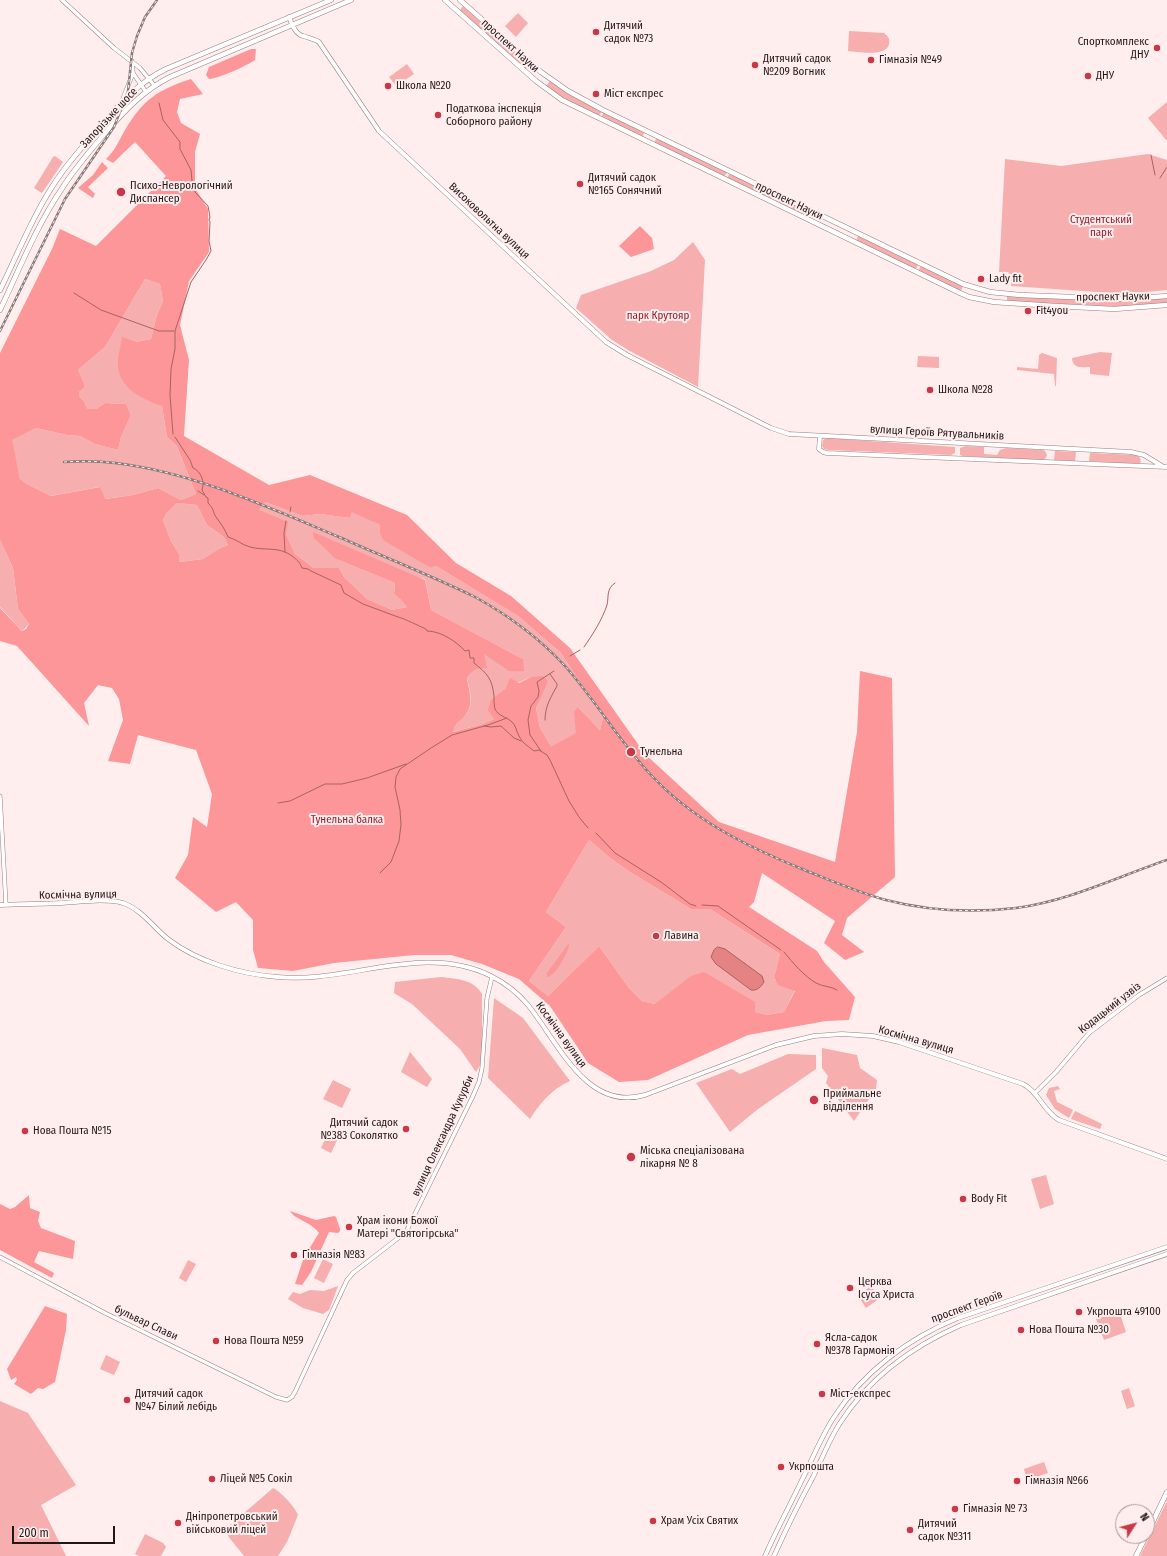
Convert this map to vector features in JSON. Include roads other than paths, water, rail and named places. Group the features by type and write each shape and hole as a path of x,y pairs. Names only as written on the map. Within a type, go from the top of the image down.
{"main road":[{"name":"Запорізьке шосе","path":"0,290 52,187 122,101 149,78 166,69 331,0"},
{"name":"Запорізьке шосе","path":"0,310 45,218 76,168 118,118 146,92 154,85 170,76 351,0"},
{"name":"проспект Науки","path":"445,0 536,81 562,100 969,297 994,302 1114,309 1167,305"},
{"name":"проспект Науки","path":"460,0 541,72 568,91 609,113 963,284 990,292 1020,295 1125,300 1167,296"},
{"name":"Високовольтна вулиця","path":"289,17 292,25 301,36 314,39 319,42 379,131 597,333 623,354 715,400"},
{"name":"вулиця Героїв Рятувальників","path":"715,400 789,434 1131,452 1144,456 1162,466"},
{"name":"вулиця Героїв Рятувальників","path":"820,436 819,449 823,452 1167,466"},
{"name":"Космічна вулиця","path":"0,905 93,901 125,904 137,912 170,941 221,966 258,976 303,978 433,962 457,964 474,968 508,986 521,998 584,1079 601,1092 629,1098 640,1096 776,1045 814,1036 842,1034 873,1036 905,1044 1019,1082 1030,1088 1050,1114 1058,1120 1167,1159"},
{"name":"проспект Героїв","path":"765,1556 822,1437 849,1397 878,1367 908,1344 941,1325 1167,1247"},
{"name":"проспект Героїв","path":"774,1556 840,1423 856,1401 884,1373 913,1350 944,1332 961,1325 1167,1254"},
{"path":"1077,1277 1079,1284"},
{"path":"1155,1517 1167,1492"},
{"path":"1136,1556 1142,1544"}],"street":[{"path":"62,0 114,48 140,68 154,85"},
{"path":"122,101 132,73 132,61"},
{"path":"132,73 146,92"},
{"path":"0,796 6,905"},
{"name":"вулиця Олександра Кукурби","path":"287,1400 292,1397 295,1392 347,1280 353,1273 406,1232 446,1154 479,1082 484,1053 487,998 492,977"},
{"name":"Кодацький узвіз","path":"1035,1093 1056,1072 1089,1033 1135,998 1167,978"},
{"name":"бульвар Слави","path":"0,1258 105,1313 276,1397 287,1400"}],"waterway":[{"path":"159,103 163,120 180,142 180,149 191,170 195,192 208,206 210,217 209,241 211,251 191,282 175,331 175,349 171,369 170,395 173,434"},
{"path":"1151,155 1155,175"},
{"path":"1160,178 1167,167"},
{"path":"74,293 101,310 159,331 174,331"},
{"path":"175,437 190,460 193,468 196,469 202,477 202,490 208,498 208,503 212,507 228,537 250,547 277,550 287,553 298,561 302,568 308,569 341,585 344,593 363,604 404,619 426,629 427,631 432,631 443,635 458,644 465,651 469,650 470,658 474,658 474,663 483,670 490,681 496,711 513,723 518,734 526,745 534,751 539,750 547,755 569,801 588,828"},
{"path":"198,491 204,495"},
{"path":"290,512 291,507"},
{"path":"285,552 284,533 286,521"},
{"path":"584,647 603,616 607,605 609,590 615,583"},
{"path":"570,656 580,650"},
{"path":"541,751 530,735 528,720 531,706 538,697 539,691 537,682 554,671"},
{"path":"545,720 547,706 557,686 550,674"},
{"path":"380,873 391,862 399,841 401,825 400,810 395,787 396,777 400,769 452,735 507,718"},
{"path":"484,726 501,726 514,738 521,741"},
{"path":"278,803 290,801 325,784 342,784 367,778 406,764"},
{"path":"596,833 615,853 661,882 690,904 696,906"},
{"path":"702,905 718,906 781,950"},
{"path":"784,952 807,977 819,984 837,990"}],"railway":[{"path":"0,331 65,199 114,127 128,91 132,53 137,36 145,17 157,0"},
{"path":"64,462 90,461 115,463 172,474 201,482 285,514 475,597 499,611 545,646 576,679 639,762 667,791 684,805 702,818 741,841 802,869 854,890 886,900 918,907 967,911 1000,910 1036,905 1055,900 1093,888 1167,860"}],"place":[{"name":"Дитячий садок №73","path":"596,32"},
{"name":"Спорткомплекс ДНУ","path":"1157,48"},
{"name":"Гімназія №49","path":"871,60"},
{"name":"Дитячий садок №209 Вогник","path":"755,65"},
{"name":"ДНУ","path":"1088,76"},
{"name":"Школа №20","path":"388,86"},
{"name":"Міст експрес","path":"596,94"},
{"name":"Податкова інспекція Соборного району","path":"438,115"},
{"name":"Дитячий садок №165 Сонячний","path":"580,184"},
{"name":"Психо-Неврологічний Диспансер","path":"121,192"},
{"name":"Lady fit","path":"981,279"},
{"name":"Fit4you","path":"1028,311"},
{"name":"Школа №28","path":"930,390"},
{"name":"Тунельна","path":"631,752"},
{"name":"Лавина","path":"656,936"},
{"name":"Приймальне відділення","path":"814,1100"},
{"name":"Дитячий садок №383 Соколятко","path":"406,1129"},
{"name":"Нова Пошта №15","path":"25,1131"},
{"name":"Міська спеціалізована лікарня № 8","path":"631,1157"},
{"name":"Body Fit","path":"963,1199"},
{"name":"Храм ікони Божої Матері \"Святогірська\"","path":"349,1227"},
{"name":"Гімназія №83","path":"294,1255"},
{"name":"Церква Ісуса Христа","path":"850,1288"},
{"name":"Укрпошта 49100","path":"1079,1312"},
{"name":"Нова Пошта №30","path":"1021,1330"},
{"name":"Нова Пошта №59","path":"216,1341"},
{"name":"Ясла-садок №378 Гармонія","path":"817,1344"},
{"name":"Міст-експрес","path":"822,1394"},
{"name":"Дитячий садок №47 Білий лебідь","path":"127,1400"},
{"name":"Укрпошта","path":"781,1467"},
{"name":"Ліцей №5 Сокіл","path":"212,1479"},
{"name":"Гімназія №66","path":"1017,1481"},
{"name":"Гімназія № 73","path":"955,1509"},
{"name":"Храм Усіх Святих","path":"653,1521"},
{"name":"Дніпропетровський військовий ліцей","path":"178,1523"},
{"name":"Дитячий садок №311","path":"910,1530"}],"park label":[{"name":"Студентський парк","path":"1101,226"},
{"name":"парк Крутояр","path":"658,316"},
{"name":"Тунельна балка","path":"347,820"}]}
